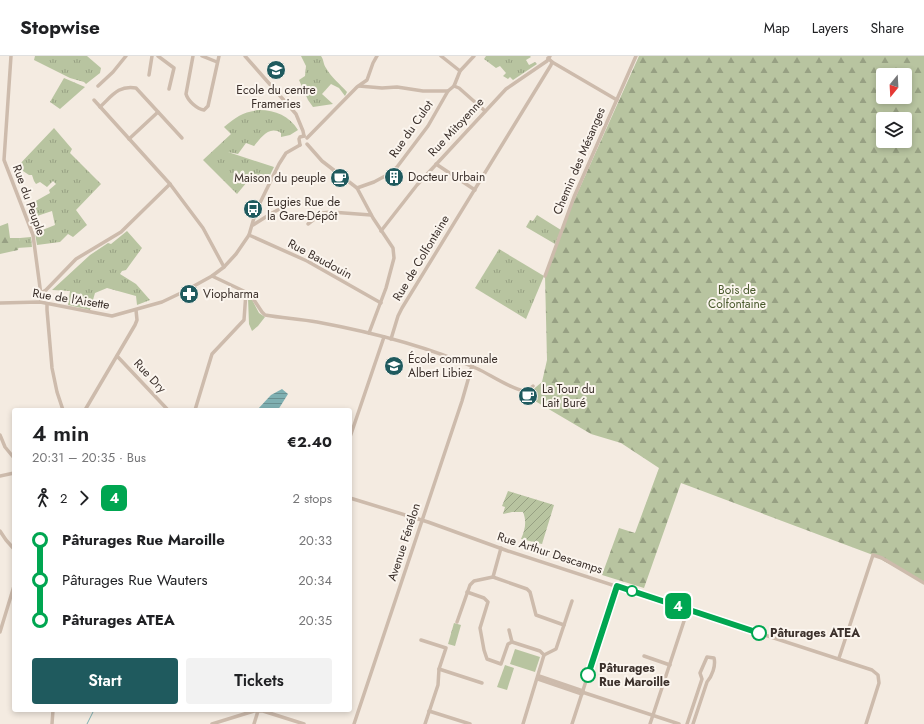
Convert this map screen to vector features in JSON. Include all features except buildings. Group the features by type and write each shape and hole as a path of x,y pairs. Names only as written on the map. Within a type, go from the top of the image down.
{"street":[{"name":"Rue du Peuple","path":"11,56 4,160 33,234 41,302"},
{"path":"98,86 113,72 126,56"},
{"path":"149,75 152,56"},
{"path":"158,56 174,68 169,89"},
{"path":"193,56 186,94 187,98 199,109 204,110 208,106 219,56"},
{"path":"202,56 217,62"},
{"path":"245,56 296,114 308,142 306,144 322,161 357,188 371,215 392,246 394,256 386,288 369,333"},
{"path":"306,144 303,146 300,145 299,139 305,137 367,80 372,63 377,56"},
{"path":"441,56 460,71"},
{"path":"474,56 460,71 454,86 459,88 485,111"},
{"name":"Chemin des Mésanges","path":"545,276 567,213 636,56"},
{"path":"549,57 552,62 617,100"},
{"name":"Rue Mitoyenne","path":"381,231 386,227 417,185 506,89 547,61 549,57"},
{"name":"Rue de Colfontaine","path":"391,339 402,308 552,62"},
{"path":"359,86 382,88 397,87 422,91 448,91"},
{"name":"Rue du Culot","path":"357,188 374,182 387,175 397,167 428,126 448,91 454,86"},
{"path":"100,107 117,91 123,88 136,88 182,138"},
{"path":"94,100 170,184 203,228 224,267"},
{"path":"129,139 158,112"},
{"name":"Rue de l'Aisette","path":"0,303 28,301 41,302 109,316 136,310 169,299 212,276 224,267 236,254 249,235 256,211 279,164 289,150 297,148 300,145"},
{"path":"436,164 475,190"},
{"path":"41,293 45,291 76,259 121,232 170,184"},
{"path":"253,225 297,200"},
{"path":"308,224 322,213 332,212 371,215"},
{"name":"Rue Baudouin","path":"249,235 307,262 381,303"},
{"path":"212,276 252,296 262,312 266,315 288,317 369,333 457,360 519,390 527,391 533,386"},
{"path":"196,408 212,354 215,349 244,320 246,292"},
{"path":"48,303 46,310 52,368 56,392 62,408"},
{"path":"86,408 137,320 136,310"},
{"path":"352,430 384,337"},
{"name":"Rue Dry","path":"117,356 166,408"},
{"name":"Avenue Fénélon","path":"354,724 468,383 472,366"},
{"path":"0,435 12,455"},
{"path":"0,476 12,473"},
{"name":"Rue Arthur Descamps","path":"352,499 872,670 878,675 879,679 878,688 866,724"},
{"path":"0,531 12,546"},
{"path":"492,577 501,548"},
{"path":"839,658 873,555 882,558 924,583"},
{"path":"457,622 472,582 492,577 527,589 530,592 536,615 564,625"},
{"path":"572,724 617,586"},
{"path":"467,592 484,598 488,602 480,628 487,659 501,664 508,644 512,642"},
{"path":"0,632 12,594"},
{"path":"523,724 544,655 556,648 572,601"},
{"path":"650,724 688,609"},
{"path":"509,630 512,642"},
{"path":"420,640 446,648 439,669 438,685 425,724"},
{"path":"512,642 540,651 544,655"},
{"path":"644,656 670,665"},
{"path":"687,724 702,679 700,673 707,657 714,658 715,663 711,677 707,682 693,724"},
{"path":"439,669 482,683"},
{"path":"538,678 679,724"},
{"path":"429,711 470,724"},
{"path":"52,724 53,712"},
{"path":"212,724 251,712"},
{"path":"254,724 258,712"},
{"path":"266,712 304,724"}],"green space":[{"path":"35,56 87,56 101,68 100,73 86,84 70,78 34,60"},
{"path":"301,56 321,56 328,71 347,92 345,96 339,88 331,84 322,94 333,104 313,107 308,100 299,80 305,76 306,66"},
{"path":"486,56 530,56 531,57 526,60 529,65 535,62 537,64 513,80 510,77 508,79 503,76 506,73 500,66 496,68 484,59"},
{"name":"Bois de Colfontaine","path":"639,56 924,56 924,583 873,555 681,483 644,588 602,575 619,528 635,533 659,468 621,443 591,434 535,401 538,399 530,392 542,382 547,360 545,276 568,214"},
{"path":"64,78 85,87 60,109 50,102"},
{"path":"259,110 271,111 282,115 298,130 290,135 281,137 281,133 277,131 269,131 262,136 254,146 246,143 238,154 228,152 274,167 266,183 252,176 237,194 203,160 231,134 224,127 240,115"},
{"path":"54,128 72,149 70,153 101,184 76,210 87,225 73,237 68,234 60,242 37,245 35,233 55,225 52,211 31,218 29,212 38,207 34,202 50,193 49,190 56,184 53,181 47,187 40,182 36,184 32,175 29,175 17,167"},
{"path":"537,215 561,230 555,244 526,227 530,220 533,221"},
{"path":"8,223 10,238 20,238 18,250 0,254 0,226"},
{"path":"127,231 142,248 126,270 122,271 120,274 136,284 150,300 137,305 136,296 107,288 95,293 90,310 68,305 70,291 52,290 90,255 108,243 111,244"},
{"path":"31,237 32,247 17,248 20,238"},
{"path":"499,249 544,276 526,319 475,288"},
{"path":"249,294 259,313 265,317 252,331 249,324 247,297"},
{"path":"508,491 554,505 542,544 521,539 525,526 523,512 503,514 505,507 502,506"},
{"path":"454,623 461,625 455,646 448,644"},
{"path":"515,649 540,657 535,672 510,664"},
{"path":"505,665 514,668 507,690 497,687"}],"water":[{"path":"282,389 288,394 279,408 259,408 271,395"}],"waterway":[{"path":"87,724 93,712"}],"bus line":[{"name":"4","path":"588,675 617,586 759,633"}],"place":[{"name":"Ecole du centre Frameries","path":"276,70"},
{"name":"Docteur Urbain","path":"394,177"},
{"name":"Maison du peuple","path":"340,178"},
{"name":"Eugies Rue de la Gare-Dépôt","path":"253,209"},
{"name":"Viopharma","path":"189,294"},
{"name":"École communale Albert Libiez","path":"394,366"},
{"name":"La Tour du Lait Buré","path":"528,396"},
{"name":"Pâturages ATEA","path":"759,633"},
{"name":"Pâturages Rue Maroille","path":"588,675"}]}
